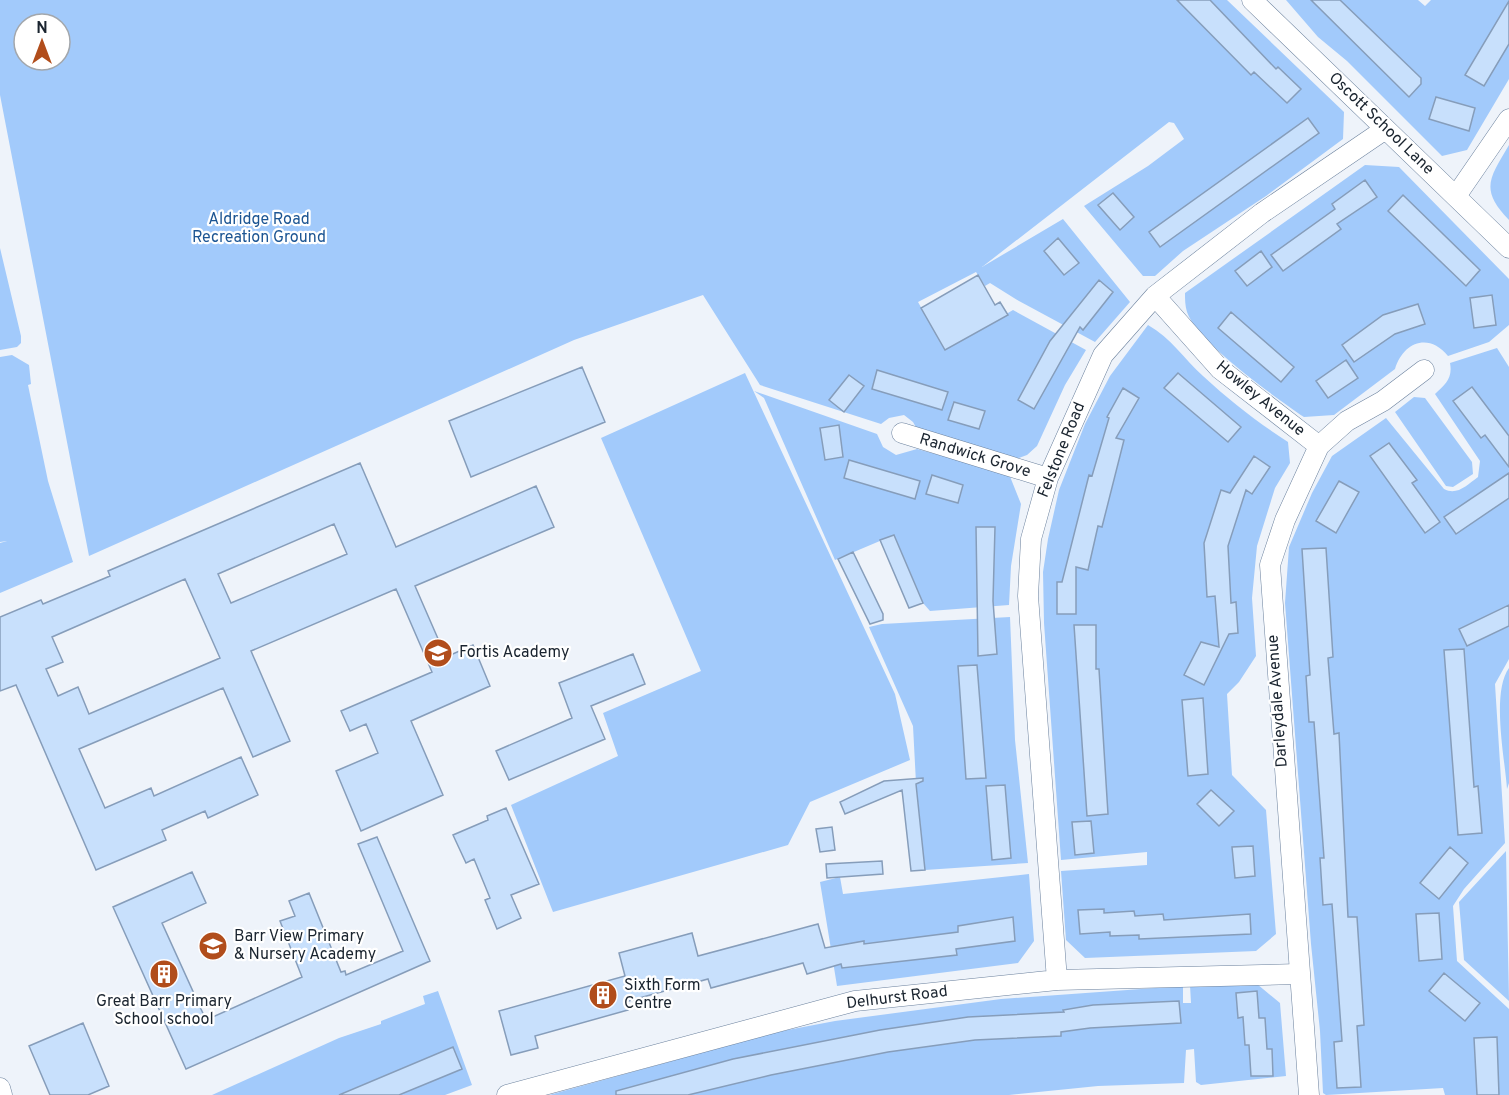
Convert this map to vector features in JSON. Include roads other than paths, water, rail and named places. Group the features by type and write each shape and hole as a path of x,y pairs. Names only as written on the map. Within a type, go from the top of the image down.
{"street":[{"name":"Oscott School Lane","path":"1252,0 1384,130 1509,248"},
{"path":"1456,196 1509,119"},
{"name":"Felstone Road","path":"1057,980 1028,596 1031,539 1048,478 1103,355 1155,296 1262,213 1384,130"},
{"name":"Howley Avenue","path":"1155,296 1220,369 1319,446"},
{"name":"Darleydale Avenue","path":"1309,1095 1298,974 1270,565 1285,520 1319,446 1347,421 1383,401 1424,370"},
{"name":"Randwick Grove","path":"902,434 1048,478"},
{"name":"Delhurst Road","path":"507,1095 855,1000 1057,980 1298,974"},
{"path":"0,1088 2,1095"}],"place":[{"name":"Fortis Academy","path":"438,653"},
{"name":"Barr View Primary & Nursery Academy","path":"213,946"},
{"name":"Great Barr Primary School school","path":"164,974"},
{"name":"Sixth Form Centre","path":"603,995"}],"park label":[{"name":"Aldridge Road Recreation Ground","path":"259,229"}]}
